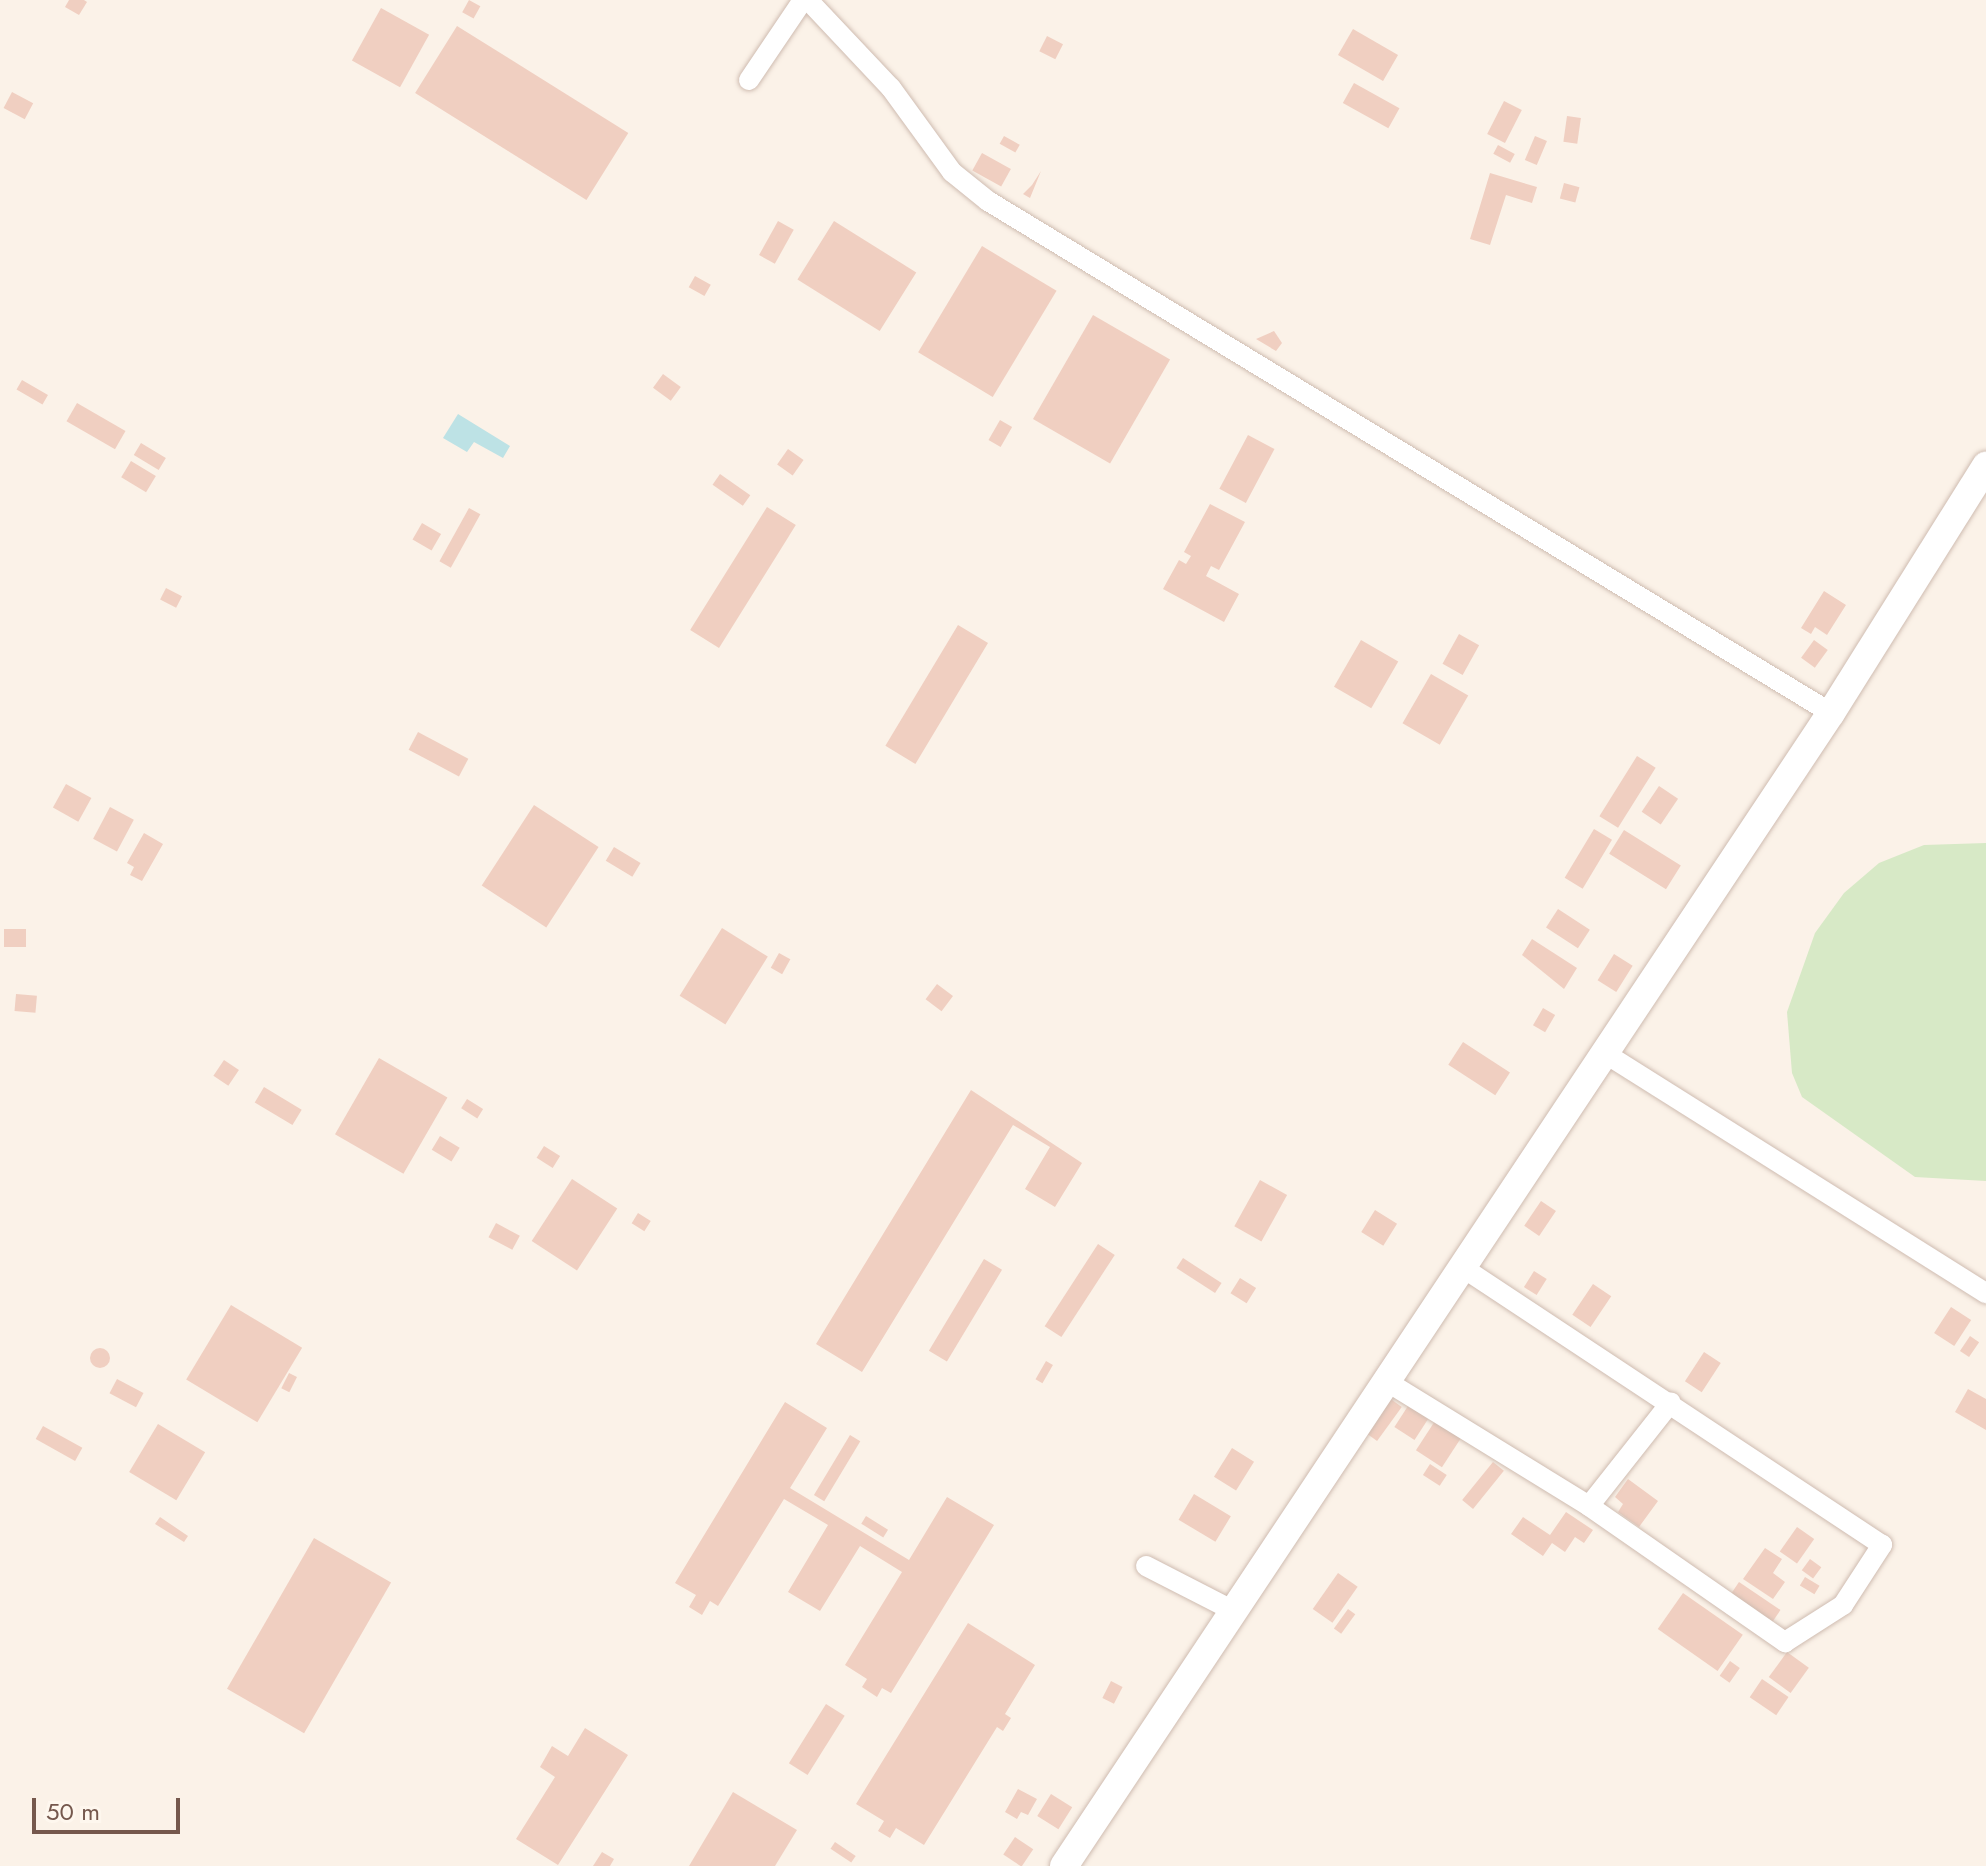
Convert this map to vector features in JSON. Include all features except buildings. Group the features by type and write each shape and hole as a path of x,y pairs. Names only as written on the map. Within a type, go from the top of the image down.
{"street":[{"path":"749,80 806,0 891,88 952,172 988,201 1831,713"},
{"path":"1064,1866 1230,1609 1386,1381 1831,713 1986,466"},
{"path":"1603,1052 1986,1293"},
{"path":"1386,1381 1589,1506 1785,1642 1843,1605 1882,1545 1671,1402 1462,1267"},
{"path":"1589,1506 1671,1402"},
{"path":"1146,1566 1230,1609"}],"green space":[{"path":"1986,843 1986,1181 1915,1177 1802,1097 1792,1073 1787,1012 1815,933 1844,893 1879,863 1924,845"}],"water":[{"path":"458,414 510,446 503,458 474,442 467,452 443,438"}]}
